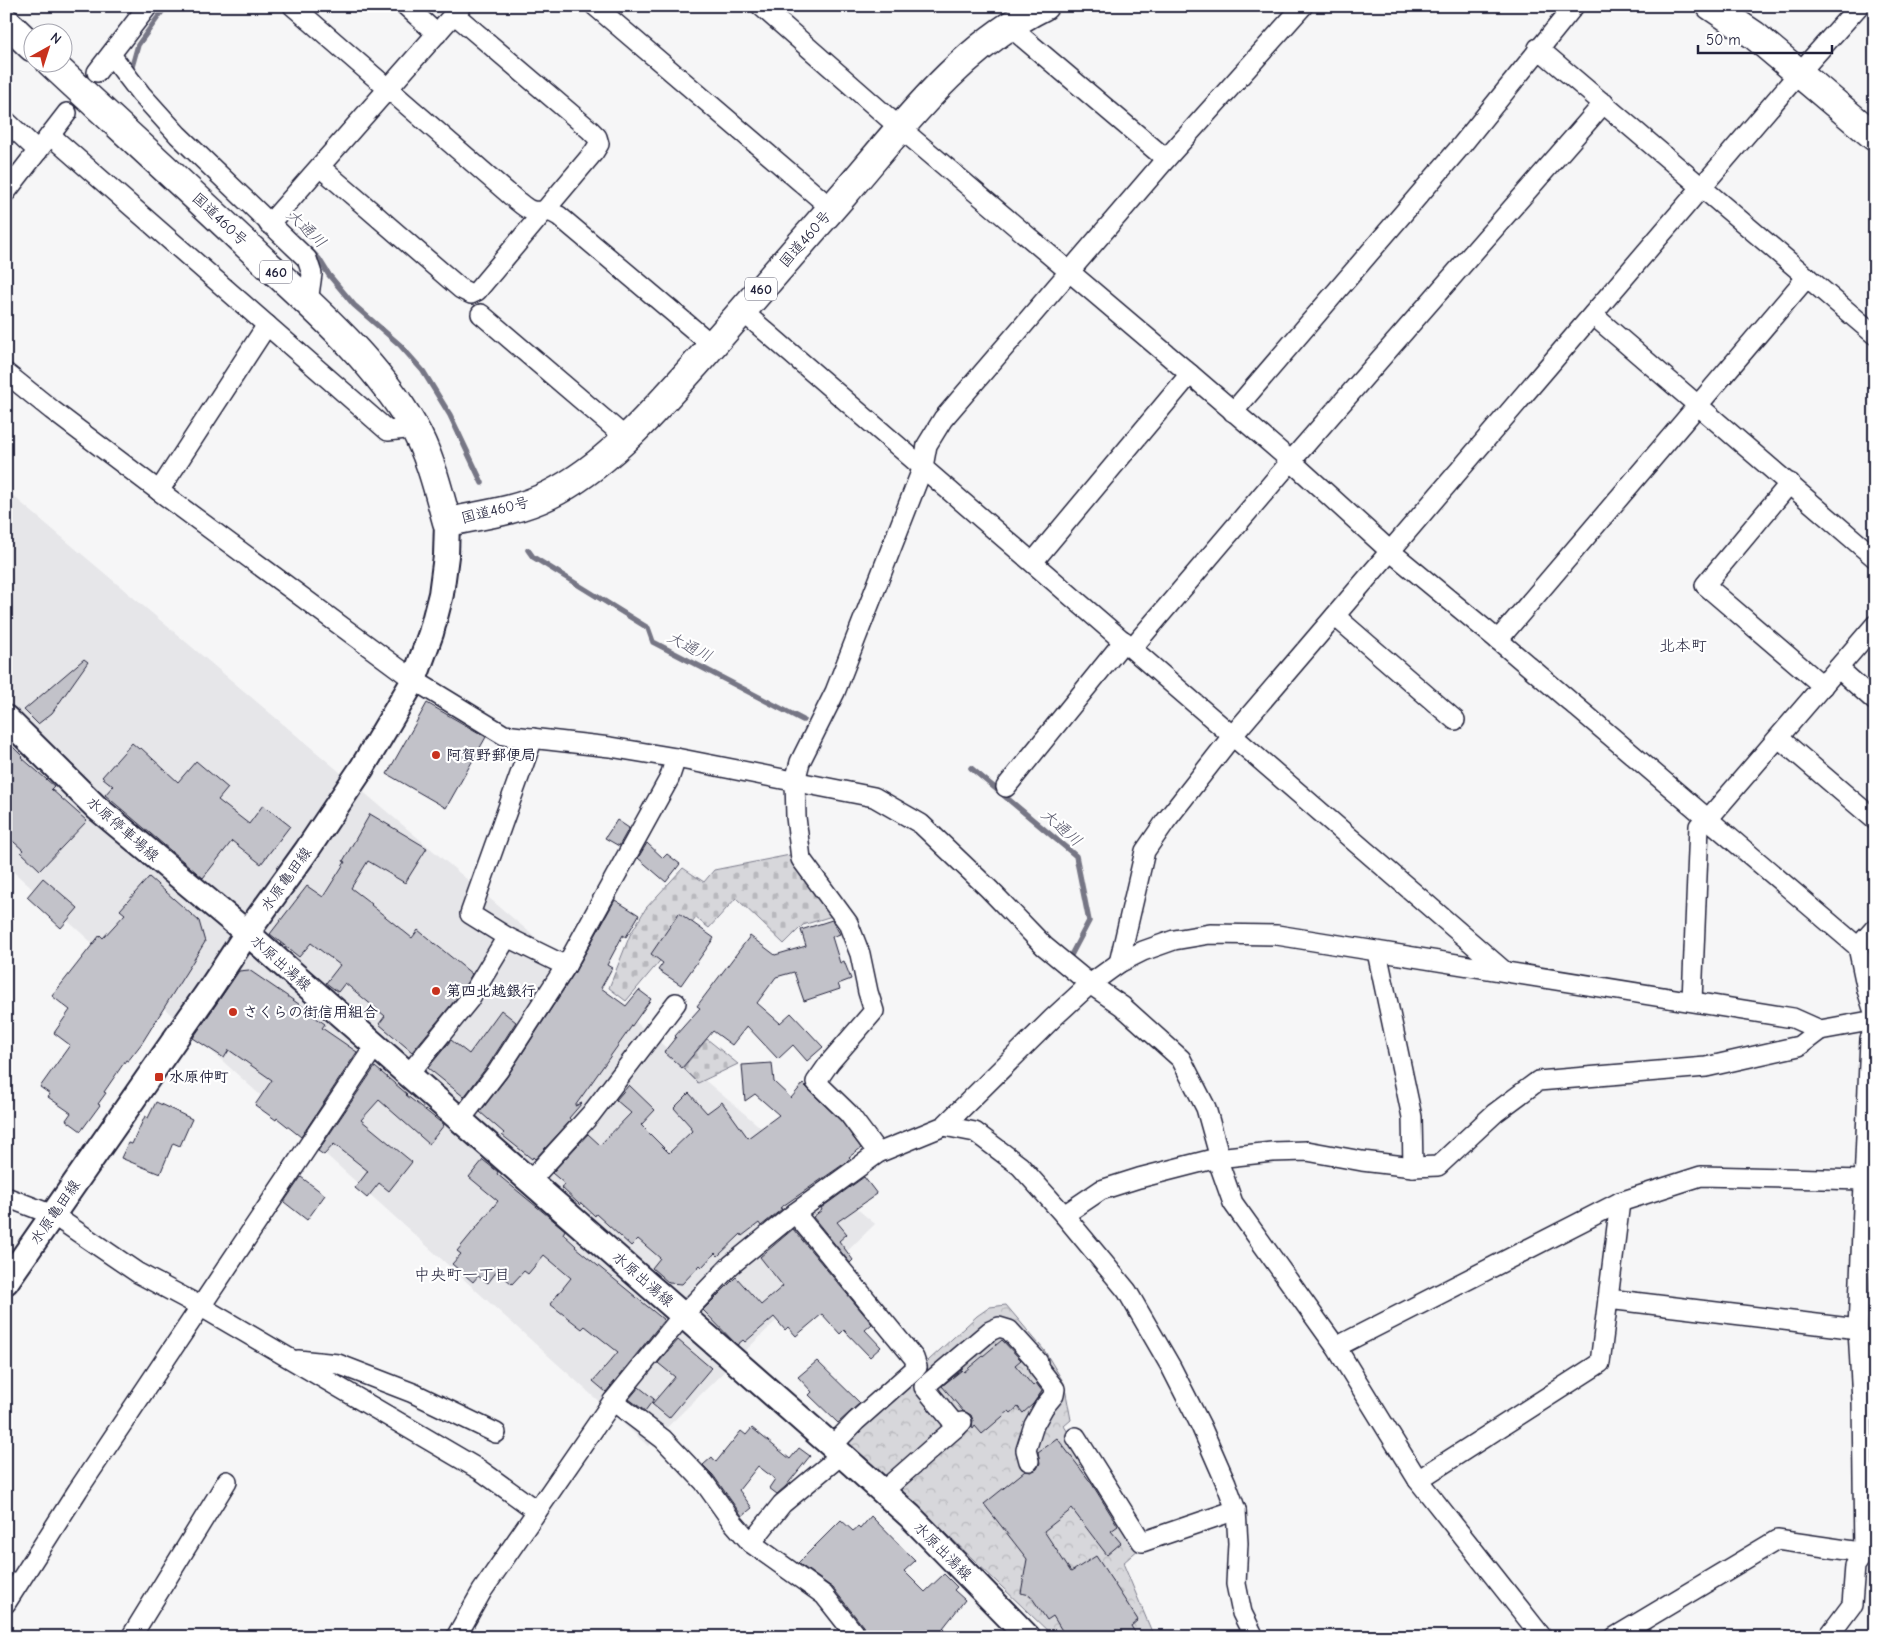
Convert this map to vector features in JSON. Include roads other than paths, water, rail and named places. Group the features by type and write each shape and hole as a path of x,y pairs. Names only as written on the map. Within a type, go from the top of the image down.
{"highway":[{"name":"国道460号","path":"61,72 308,302 374,371 396,398 414,428 432,471 447,522 514,509 548,496 577,480 626,438 663,401 900,128 950,76 979,48 1009,26 1044,6"},
{"path":"1711,6 1754,35 1875,137"},
{"path":"6,22 22,37"}],"main road":[{"name":"水原亀田線","path":"6,1282 247,933 307,850 362,768 414,680 431,633 441,594 446,556 447,522"},
{"name":"水原停車場線","path":"6,718 97,808 247,933"},
{"name":"水原出湯線","path":"247,933 374,1046 461,1119 683,1314 910,1516 1028,1637"}],"street":[{"path":"97,72 148,6"},
{"path":"293,6 516,200 529,210 545,210 559,216 712,344"},
{"path":"406,6 437,34"},
{"path":"595,6 831,208"},
{"path":"761,6 900,128 1291,461 1390,551 1498,640 1858,947 1867,990 1875,1016"},
{"path":"878,1153 849,1114 816,1082 830,1062 874,1010 860,954 848,923 801,859 796,817 795,781 800,762 835,692 923,467 927,445 943,419 1166,159 1303,6"},
{"path":"1234,412 1461,146 1538,48 1574,6"},
{"path":"1119,963 1144,851 1165,822 1233,735 1701,187 1859,6"},
{"path":"269,224 458,10 596,137 599,144 477,291 471,294 461,288 320,167"},
{"path":"1009,26 1166,159"},
{"path":"1538,48 1875,335"},
{"path":"110,55 141,94 178,135 307,259 312,274 308,302"},
{"path":"1006,787 1128,644 1604,103"},
{"path":"6,192 67,113"},
{"path":"6,121 38,151"},
{"path":"50,135 388,431 414,428"},
{"path":"1498,640 1807,278"},
{"path":"742,311 1504,971"},
{"path":"481,314 626,438"},
{"path":"1592,315 1790,483 1875,558"},
{"path":"159,491 267,325"},
{"path":"1033,562 1190,374"},
{"path":"8,379 414,680 504,735 610,747 676,758 874,797 921,824 989,889 1044,946 1090,984 1122,1006 1181,1059 1206,1108 1218,1151 1217,1158 1233,1203 1336,1347 1418,1480 1542,1637"},
{"path":"1790,483 1704,586 1823,686"},
{"path":"1335,616 1455,720"},
{"path":"1692,1001 1699,826 1708,819 1779,738 1875,625"},
{"path":"1838,668 1875,701"},
{"path":"533,738 470,914 507,937 566,966"},
{"path":"1779,738 1875,820"},
{"path":"461,1119 498,1071 566,966 669,779 676,758"},
{"path":"1858,947 1875,928"},
{"path":"456,1637 482,1591 613,1401 683,1314 731,1265 795,1213 878,1153 944,1126 1090,984 1119,963 1143,952 1174,940 1210,934 1277,935 1793,1018 1820,1030"},
{"path":"408,1074 470,1000 507,937"},
{"path":"1377,952 1412,1117 1413,1167"},
{"path":"530,1181 591,1114 676,1003"},
{"path":"1064,1215 1101,1190 1217,1158 1272,1152 1307,1151 1362,1161 1413,1167 1438,1166 1495,1113 1538,1081 1706,1067 1800,1046 1820,1030 1875,1020"},
{"path":"1828,1637 1852,1605 1855,1566 1869,1554 1868,1402 1858,1329 1867,1188 1870,1039 1875,1024"},
{"path":"6,1603 78,1490 374,1046"},
{"path":"944,1126 975,1132 1020,1166 1064,1215 1127,1291 1201,1426 1226,1482 1236,1510 1238,1543 1236,1584 1242,1613 1254,1637"},
{"path":"1336,1347 1620,1202 1701,1176 1867,1188"},
{"path":"6,1197 53,1215 138,1273 200,1306 480,1470 537,1511"},
{"path":"1418,1480 1600,1363 1620,1202"},
{"path":"751,1543 782,1504 837,1451 856,1421 916,1367 914,1358 795,1213"},
{"path":"1608,1300 1858,1329"},
{"path":"882,1492 960,1424 924,1387 990,1331 999,1327 1009,1330 1038,1362 1038,1367 1055,1389 1054,1395 1044,1407 1034,1425 1026,1450 1029,1461"},
{"path":"292,1359 338,1364 413,1393 496,1433"},
{"path":"613,1401 663,1439 704,1482 730,1520 751,1543 824,1596 857,1637"},
{"path":"1076,1437 1142,1542 1236,1510"},
{"path":"131,1637 227,1481"},
{"path":"1615,1637 1777,1540 1869,1554"}],"waterway":[{"name":"大通川","path":"133,72 131,70 138,45 166,6"},
{"name":"大通川","path":"310,250 354,305 400,345 423,371 450,415 482,483"},
{"name":"大通川","path":"528,550 533,557 648,628 653,642 803,720"},
{"name":"大通川","path":"971,768 1076,856 1089,921 1069,959"}],"place":[{"name":"阿賀野郵便局","path":"436,755"},
{"name":"第四北越銀行","path":"436,991"},
{"name":"さくらの街信用組合","path":"233,1012"},
{"name":"水原仲町","path":"159,1077"}],"district":[{"name":"北本町","path":"1683,645"},
{"name":"中央町一丁目","path":"462,1274"}]}
